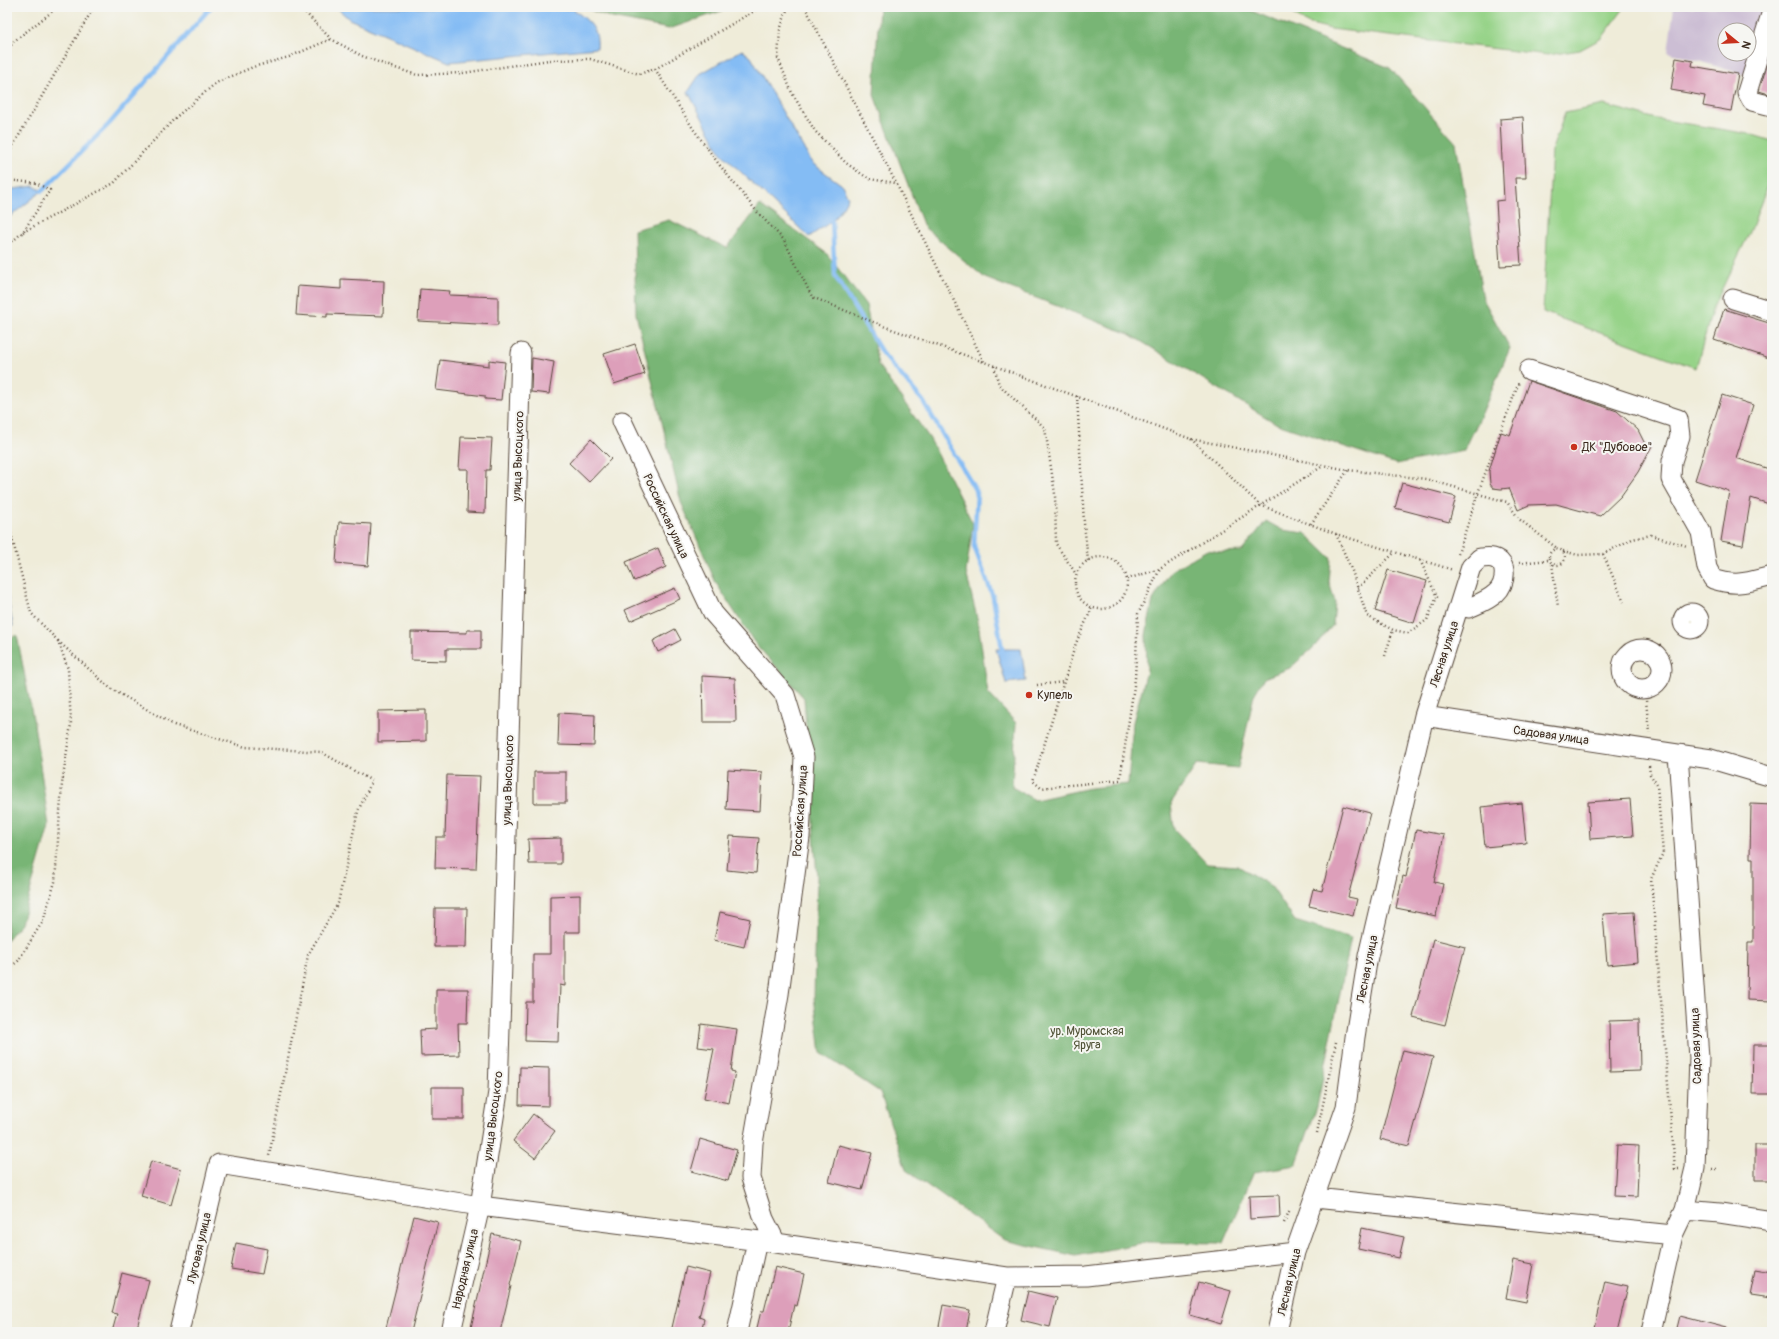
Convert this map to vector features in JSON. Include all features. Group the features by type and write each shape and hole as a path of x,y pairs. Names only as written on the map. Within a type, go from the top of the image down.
{"street":[{"path":"1772,11 1747,92 1752,101 1772,106"},
{"path":"1733,299 1772,311"},
{"name":"улица Высоцкого","path":"480,1206 498,1092 521,353"},
{"path":"1529,370 1678,419 1680,436 1672,461 1671,479 1701,532 1707,568 1713,579 1727,584 1740,585 1772,576"},
{"name":"Российская улица","path":"622,421 713,613 785,695 804,757 800,837 779,994 753,1143 751,1178 764,1219 776,1243"},
{"name":"Лесная улица","path":"1277,1332 1295,1252 1346,1107 1354,1037 1368,956 1424,716 1459,606"},
{"name":"Садовая улица","path":"1424,716 1711,759 1772,777"},
{"name":"Садовая улица","path":"1651,1332 1673,1235 1685,1210 1694,1168 1699,1058 1678,754"},
{"name":"Луговая улица","path":"180,1332 219,1164 266,1172"},
{"path":"266,1172 480,1206 776,1243 1008,1277 1086,1276 1295,1252"},
{"path":"1315,1198 1673,1235"},
{"name":"Народная улица","path":"451,1332 480,1206"},
{"path":"1685,1210 1720,1213 1772,1221"},
{"path":"737,1332 757,1241"},
{"path":"994,1332 1008,1277"}],"path":[{"path":"7,52 13,42 58,7"},
{"path":"7,156 94,7"},
{"path":"300,7 331,39 362,56 417,75 463,73 550,60 590,58 639,74 654,69 761,7"},
{"path":"788,7 780,30 778,58 792,93 815,131 846,163 870,179 896,183"},
{"path":"805,7 896,183 984,362"},
{"path":"7,246 23,232 114,183 175,118 216,83 253,68 290,57 331,39"},
{"path":"654,69 694,130 721,167 758,213 784,240 812,297 883,326 994,365 1190,439 1324,466 1426,479 1507,502 1519,519 1558,549 1563,551 1578,555 1603,554 1632,540 1651,535 1686,546"},
{"path":"7,180 36,183 50,190 23,232"},
{"path":"994,365 999,385 1045,428 1054,494 1056,544 1076,574"},
{"path":"1458,556 1478,493 1521,374 1529,370"},
{"path":"1077,396 1084,523 1088,561"},
{"path":"1190,439 1260,505 1336,534 1420,560 1454,570 1456,563"},
{"path":"1126,579 1160,569 1324,466"},
{"path":"1311,524 1348,470"},
{"path":"7,518 31,613 58,641 110,688 174,726 245,747 321,752 372,781 358,811 338,903 308,955 266,1172"},
{"path":"1336,534 1358,588 1367,616 1393,630 1408,633 1427,620 1437,597 1420,560"},
{"path":"1558,549 1553,550 1549,555 1549,560 1552,564 1558,607"},
{"path":"1552,564 1557,566 1566,560 1566,555 1563,551"},
{"path":"1358,588 1396,552"},
{"path":"1603,554 1624,602"},
{"path":"1096,558 1110,558 1121,566 1126,579 1125,592 1117,603 1105,609 1092,608 1081,600 1075,588 1076,574 1084,563 1088,561 1096,558"},
{"path":"1526,562 1549,560"},
{"path":"1092,608 1076,643 1033,781 1041,788 1120,780 1135,680 1138,614 1160,569"},
{"path":"1385,656 1393,630"},
{"path":"7,970 18,961 43,921 55,882 62,784 71,724 68,669 58,641"},
{"path":"1037,685 1064,682"},
{"path":"1645,689 1650,738 1650,774 1657,785 1664,853 1651,879 1675,1169 1719,1169"}],"shaded area":[{"path":"1674,7 1772,7 1772,83 1668,52"}],"green space":[{"path":"582,7 733,7 669,29 612,18"},
{"path":"879,7 1242,7 1390,68 1456,143 1483,299 1510,348 1464,451 1396,464 1277,424 1129,334 985,278 924,227 874,95"},
{"path":"1282,7 1625,7 1602,38 1580,50 1548,55 1331,29 1307,23"},
{"path":"1604,105 1657,119 1750,134 1772,141 1771,175 1751,230 1713,307 1696,368 1543,312 1552,149 1565,113"},
{"name":"ур. Муромская Яруга","path":"760,205 826,253 866,305 878,365 930,439 973,524 966,572 978,622 988,693 1016,723 1012,787 1035,800 1090,788 1128,784 1133,722 1147,671 1146,635 1153,600 1172,570 1207,550 1221,552 1242,551 1266,521 1282,530 1305,533 1331,558 1329,582 1335,602 1333,625 1313,648 1290,668 1264,678 1254,695 1238,768 1197,764 1171,803 1174,829 1207,864 1238,866 1271,886 1295,921 1351,938 1317,1107 1296,1165 1254,1172 1223,1243 1147,1242 1076,1256 1004,1240 906,1170 880,1092 821,1053 814,998 817,877 804,698 754,642 716,583 681,502 636,314 634,230 669,220 727,248"},
{"path":"17,635 34,724 49,826 21,923 7,940 7,640"}],"water":[{"path":"336,7 573,9 591,25 596,35 597,48 449,62 349,19"},
{"path":"742,50 751,57 812,163 842,185 848,197 837,216 809,237 721,153 688,92 700,74"},
{"path":"34,186 42,191 7,219 7,190"},
{"path":"7,593 13,626 7,629"},
{"path":"996,649 1021,649 1026,681 1006,683"}],"building":[{"path":"1770,55 1772,56 1772,95 1759,91"},
{"path":"1676,58 1693,61 1692,66 1738,74 1731,111 1703,106 1705,96 1671,90"},
{"path":"1523,117 1526,178 1515,178 1521,265 1500,266 1496,201 1504,200 1500,119"},
{"path":"341,279 384,281 383,316 327,314 327,317 296,315 298,286 341,289"},
{"path":"420,289 450,291 449,295 498,297 498,325 418,321"},
{"path":"1724,309 1772,324 1772,359 1714,340"},
{"path":"635,344 645,374 614,384 604,354"},
{"path":"532,358 554,362 549,394 531,392"},
{"path":"440,360 489,366 489,360 505,362 501,400 485,399 485,396 436,390"},
{"name":"ДК \"Дубовое\"","path":"1529,381 1617,411 1638,430 1645,444 1652,446 1638,472 1621,496 1600,516 1556,504 1529,505 1518,510 1509,488 1493,488 1490,484 1489,471 1501,432 1510,435"},
{"path":"1722,395 1753,405 1736,458 1772,470 1772,505 1751,498 1743,545 1721,541 1729,491 1695,480"},
{"path":"461,437 492,438 490,470 486,470 485,513 467,512 468,469 459,469"},
{"path":"591,439 611,459 589,482 569,463"},
{"path":"1402,483 1456,497 1449,522 1395,508"},
{"path":"339,522 371,524 368,566 336,563"},
{"path":"658,548 666,567 634,581 626,562"},
{"path":"1388,570 1427,581 1414,623 1375,611"},
{"path":"675,588 680,599 630,621 625,610"},
{"path":"675,629 681,640 658,652 653,641"},
{"path":"467,630 481,630 481,649 446,649 446,661 411,660 411,632 467,633"},
{"path":"702,676 735,678 736,722 703,722"},
{"path":"426,710 426,741 378,742 378,711"},
{"path":"559,713 595,715 594,746 558,745"},
{"path":"728,770 762,772 760,811 726,809"},
{"path":"534,772 566,772 566,803 534,803"},
{"path":"447,775 480,776 476,869 435,868 436,837 445,837"},
{"path":"1630,799 1633,836 1590,839 1588,802"},
{"path":"1522,803 1526,843 1485,847 1481,807"},
{"path":"1751,804 1772,805 1772,1001 1747,1000 1748,942 1753,942 1753,858 1750,858"},
{"path":"1343,806 1370,813 1348,897 1357,899 1353,916 1309,906 1313,889 1322,891"},
{"path":"1416,830 1444,835 1434,882 1443,884 1436,916 1396,908 1403,876 1406,877"},
{"path":"730,836 759,838 756,873 727,870"},
{"path":"561,838 561,864 529,864 528,839"},
{"path":"580,895 580,932 565,932 565,986 560,985 558,1042 525,1041 526,1002 533,1002 533,954 550,954 550,896"},
{"path":"435,908 467,908 466,947 434,947"},
{"path":"720,912 750,919 744,947 714,940"},
{"path":"1634,912 1638,962 1607,965 1603,914"},
{"path":"1433,939 1465,947 1445,1025 1413,1017"},
{"path":"436,989 468,989 467,1023 458,1023 459,1055 421,1056 420,1030 436,1029"},
{"path":"1639,1020 1640,1071 1610,1072 1609,1021"},
{"path":"701,1024 737,1029 731,1071 735,1072 729,1103 704,1098 714,1049 698,1047"},
{"path":"1753,1045 1772,1045 1772,1094 1752,1094"},
{"path":"1403,1050 1433,1057 1409,1146 1380,1139"},
{"path":"520,1067 549,1068 549,1106 519,1105"},
{"path":"432,1087 464,1087 464,1119 432,1119"},
{"path":"533,1114 555,1131 535,1158 513,1141"},
{"path":"700,1139 737,1150 728,1181 691,1171"},
{"path":"838,1145 872,1153 862,1190 829,1182"},
{"path":"1617,1145 1639,1146 1637,1197 1614,1196"},
{"path":"1755,1145 1772,1145 1772,1180 1755,1180"},
{"path":"151,1161 181,1169 171,1205 141,1196"},
{"path":"1279,1195 1280,1217 1250,1219 1249,1196"},
{"path":"414,1216 438,1222 411,1332 385,1332"},
{"path":"1362,1228 1404,1237 1399,1258 1358,1249"},
{"path":"492,1234 521,1241 511,1286 500,1332 470,1332"},
{"path":"236,1243 267,1249 262,1274 231,1269"},
{"path":"1513,1260 1533,1264 1526,1302 1506,1298"},
{"path":"686,1267 710,1273 699,1317 704,1319 701,1332 671,1332"},
{"path":"775,1267 804,1274 797,1306 794,1305 788,1332 756,1332 761,1311 764,1311"},
{"path":"1755,1270 1772,1273 1770,1298 1750,1295"},
{"path":"122,1273 149,1280 136,1332 112,1332 117,1314 112,1313"},
{"path":"1605,1281 1628,1286 1617,1332 1593,1332"},
{"path":"1199,1282 1231,1291 1221,1324 1190,1315"},
{"path":"1028,1291 1057,1298 1050,1327 1021,1320"},
{"path":"943,1305 970,1310 966,1332 938,1332"},
{"path":"1680,1316 1727,1328 1727,1332 1676,1332"}],"waterway":[{"path":"42,191 109,124 211,7"},
{"path":"832,221 835,276 882,353 923,401 977,493 974,546 993,597 1003,654"}],"place":[{"name":"ДК \"Дубовое\"","path":"1574,447"},
{"name":"Купель","path":"1029,695"}]}
